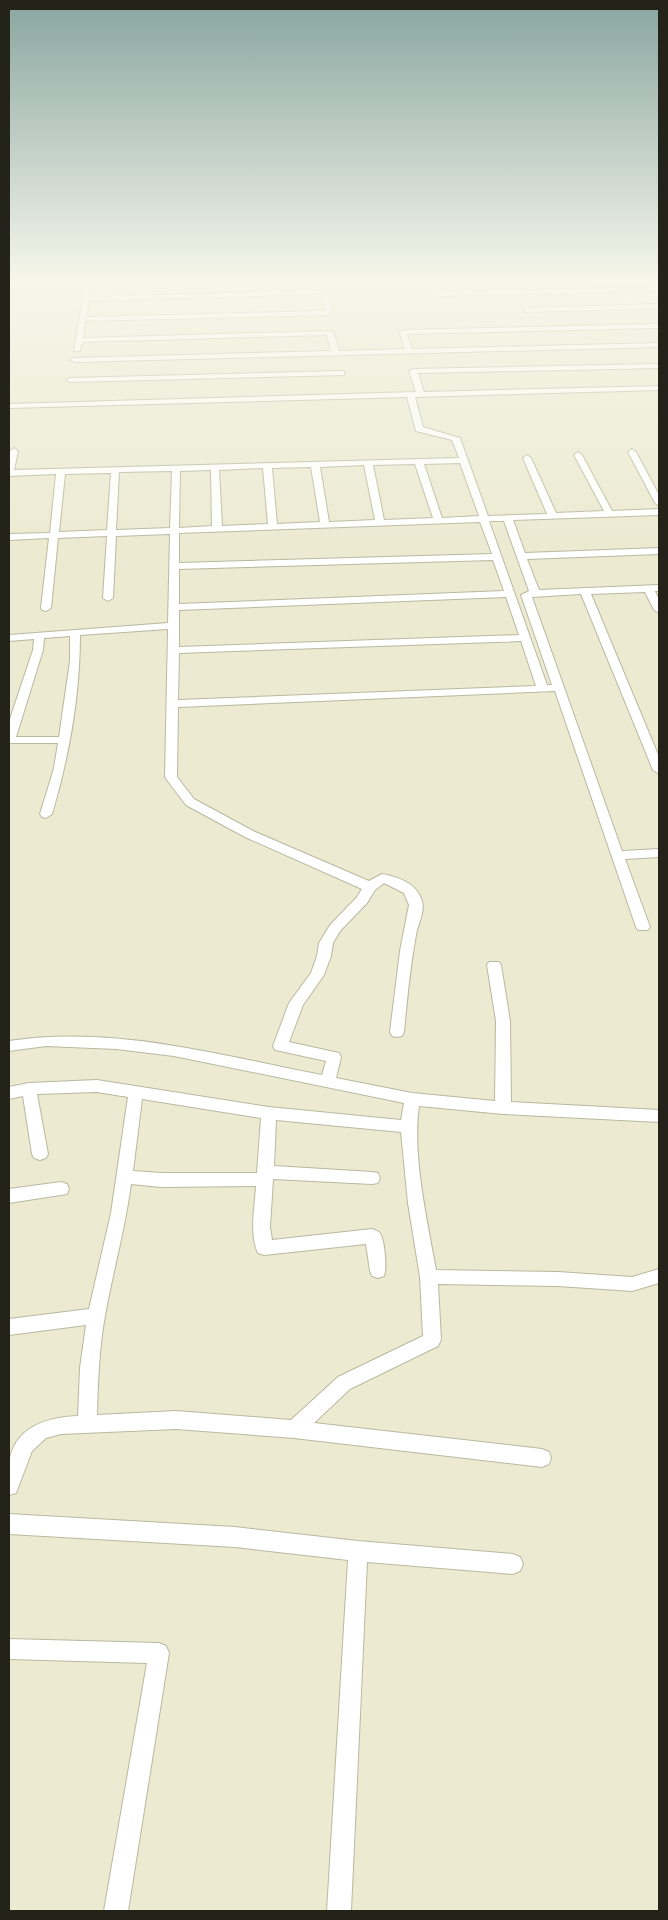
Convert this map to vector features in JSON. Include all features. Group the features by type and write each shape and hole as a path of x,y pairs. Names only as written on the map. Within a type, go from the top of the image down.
{"street":[{"path":"71,382 74,368"},
{"path":"9,406 71,382 207,368"},
{"path":"543,689 456,438 420,429 413,371 580,368"},
{"path":"71,382 341,373"},
{"path":"71,382 416,396 659,388"},
{"path":"14,451 9,472 464,460"},
{"path":"632,452 659,503"},
{"path":"578,455 609,513"},
{"path":"526,458 552,515"},
{"path":"419,462 438,519"},
{"path":"368,463 380,521"},
{"path":"315,464 325,523"},
{"path":"267,466 273,526"},
{"path":"215,467 218,528"},
{"path":"176,468 173,607 174,704 171,777 190,802 249,834 370,888"},
{"path":"108,598 115,470"},
{"path":"46,608 61,472"},
{"path":"9,537 325,523 659,512"},
{"path":"507,517 535,593"},
{"path":"521,556 659,551"},
{"path":"174,566 497,556"},
{"path":"643,927 526,595 535,593 654,588 659,610"},
{"path":"585,591 659,770"},
{"path":"173,607 510,594"},
{"path":"9,638 173,626"},
{"path":"46,814 60,768 75,661 75,632"},
{"path":"39,635 38,650 9,739 63,740"},
{"path":"174,650 524,638"},
{"path":"174,704 559,688"},
{"path":"619,855 659,853"},
{"path":"327,1083 334,1057 280,1046 296,1003 317,975 326,944 335,928 362,900 370,888 382,878 393,880 413,895 416,905 405,964 397,1032"},
{"path":"494,965 503,1022 503,1108"},
{"path":"9,1046 46,1041 116,1044 174,1051 412,1099 503,1108 659,1116"},
{"path":"9,1093 29,1089 97,1086 269,1112 408,1127"},
{"path":"29,1089 40,1154"},
{"path":"87,1424 88,1368 96,1316 124,1177 136,1091"},
{"path":"294,1429 344,1383 432,1340 428,1277 416,1203 408,1127 412,1099"},
{"path":"269,1112 262,1227 264,1248 372,1236 374,1238 378,1271"},
{"path":"124,1177 161,1180 265,1176 372,1178"},
{"path":"9,1196 61,1189"},
{"path":"428,1277 558,1278 632,1284 659,1276"},
{"path":"9,1327 96,1316"},
{"path":"9,1486 25,1445 40,1431 61,1426 87,1424 176,1420 294,1429 542,1458"},
{"path":"9,1524 235,1537 358,1551 513,1564"},
{"path":"339,1911 358,1551"},
{"path":"9,1649 158,1653 116,1911"}]}
